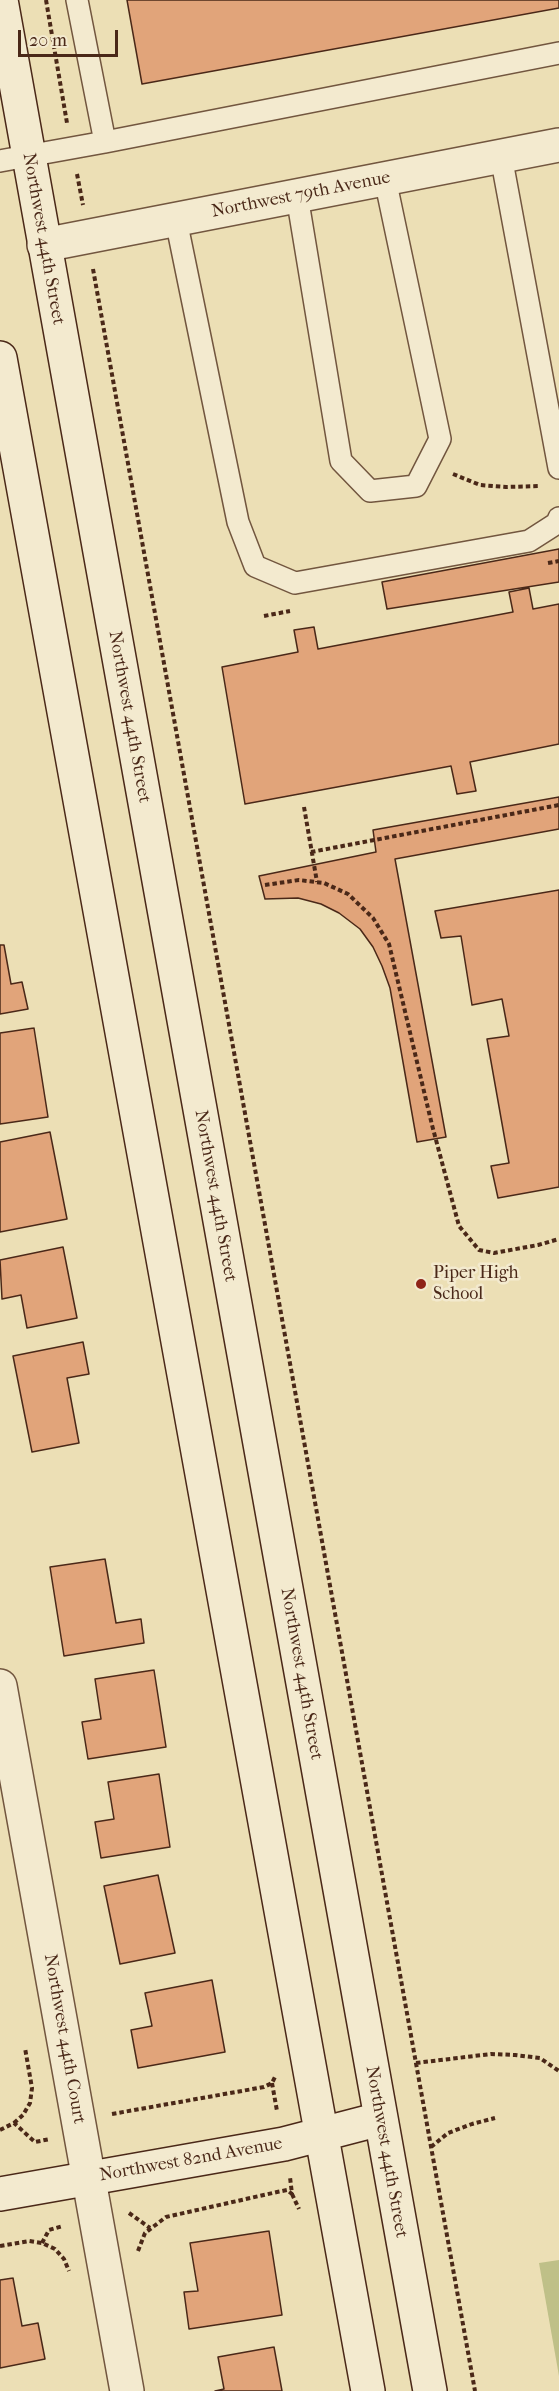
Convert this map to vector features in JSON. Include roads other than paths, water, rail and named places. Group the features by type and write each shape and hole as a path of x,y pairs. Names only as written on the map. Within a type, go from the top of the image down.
{"street":[{"name":"Northwest 44th Street","path":"1,0 14,159 44,245 430,2391"},
{"name":"Northwest 79th Avenue","path":"44,245 559,145"},
{"path":"0,358 368,2391"},
{"name":"Northwest 44th Court","path":"0,1686 127,2391"},
{"name":"Northwest 82nd Avenue","path":"0,2194 284,2144 380,2119"}],"lane":[{"path":"77,0 105,142"},
{"path":"14,159 559,53"},
{"path":"501,156 559,468"},
{"path":"297,196 341,461 370,491 416,486 440,440 385,179"},
{"path":"176,220 238,522 255,566 295,583 529,541 558,523 559,518"}],"place":[{"name":"Piper High School","path":"421,1284"}]}
